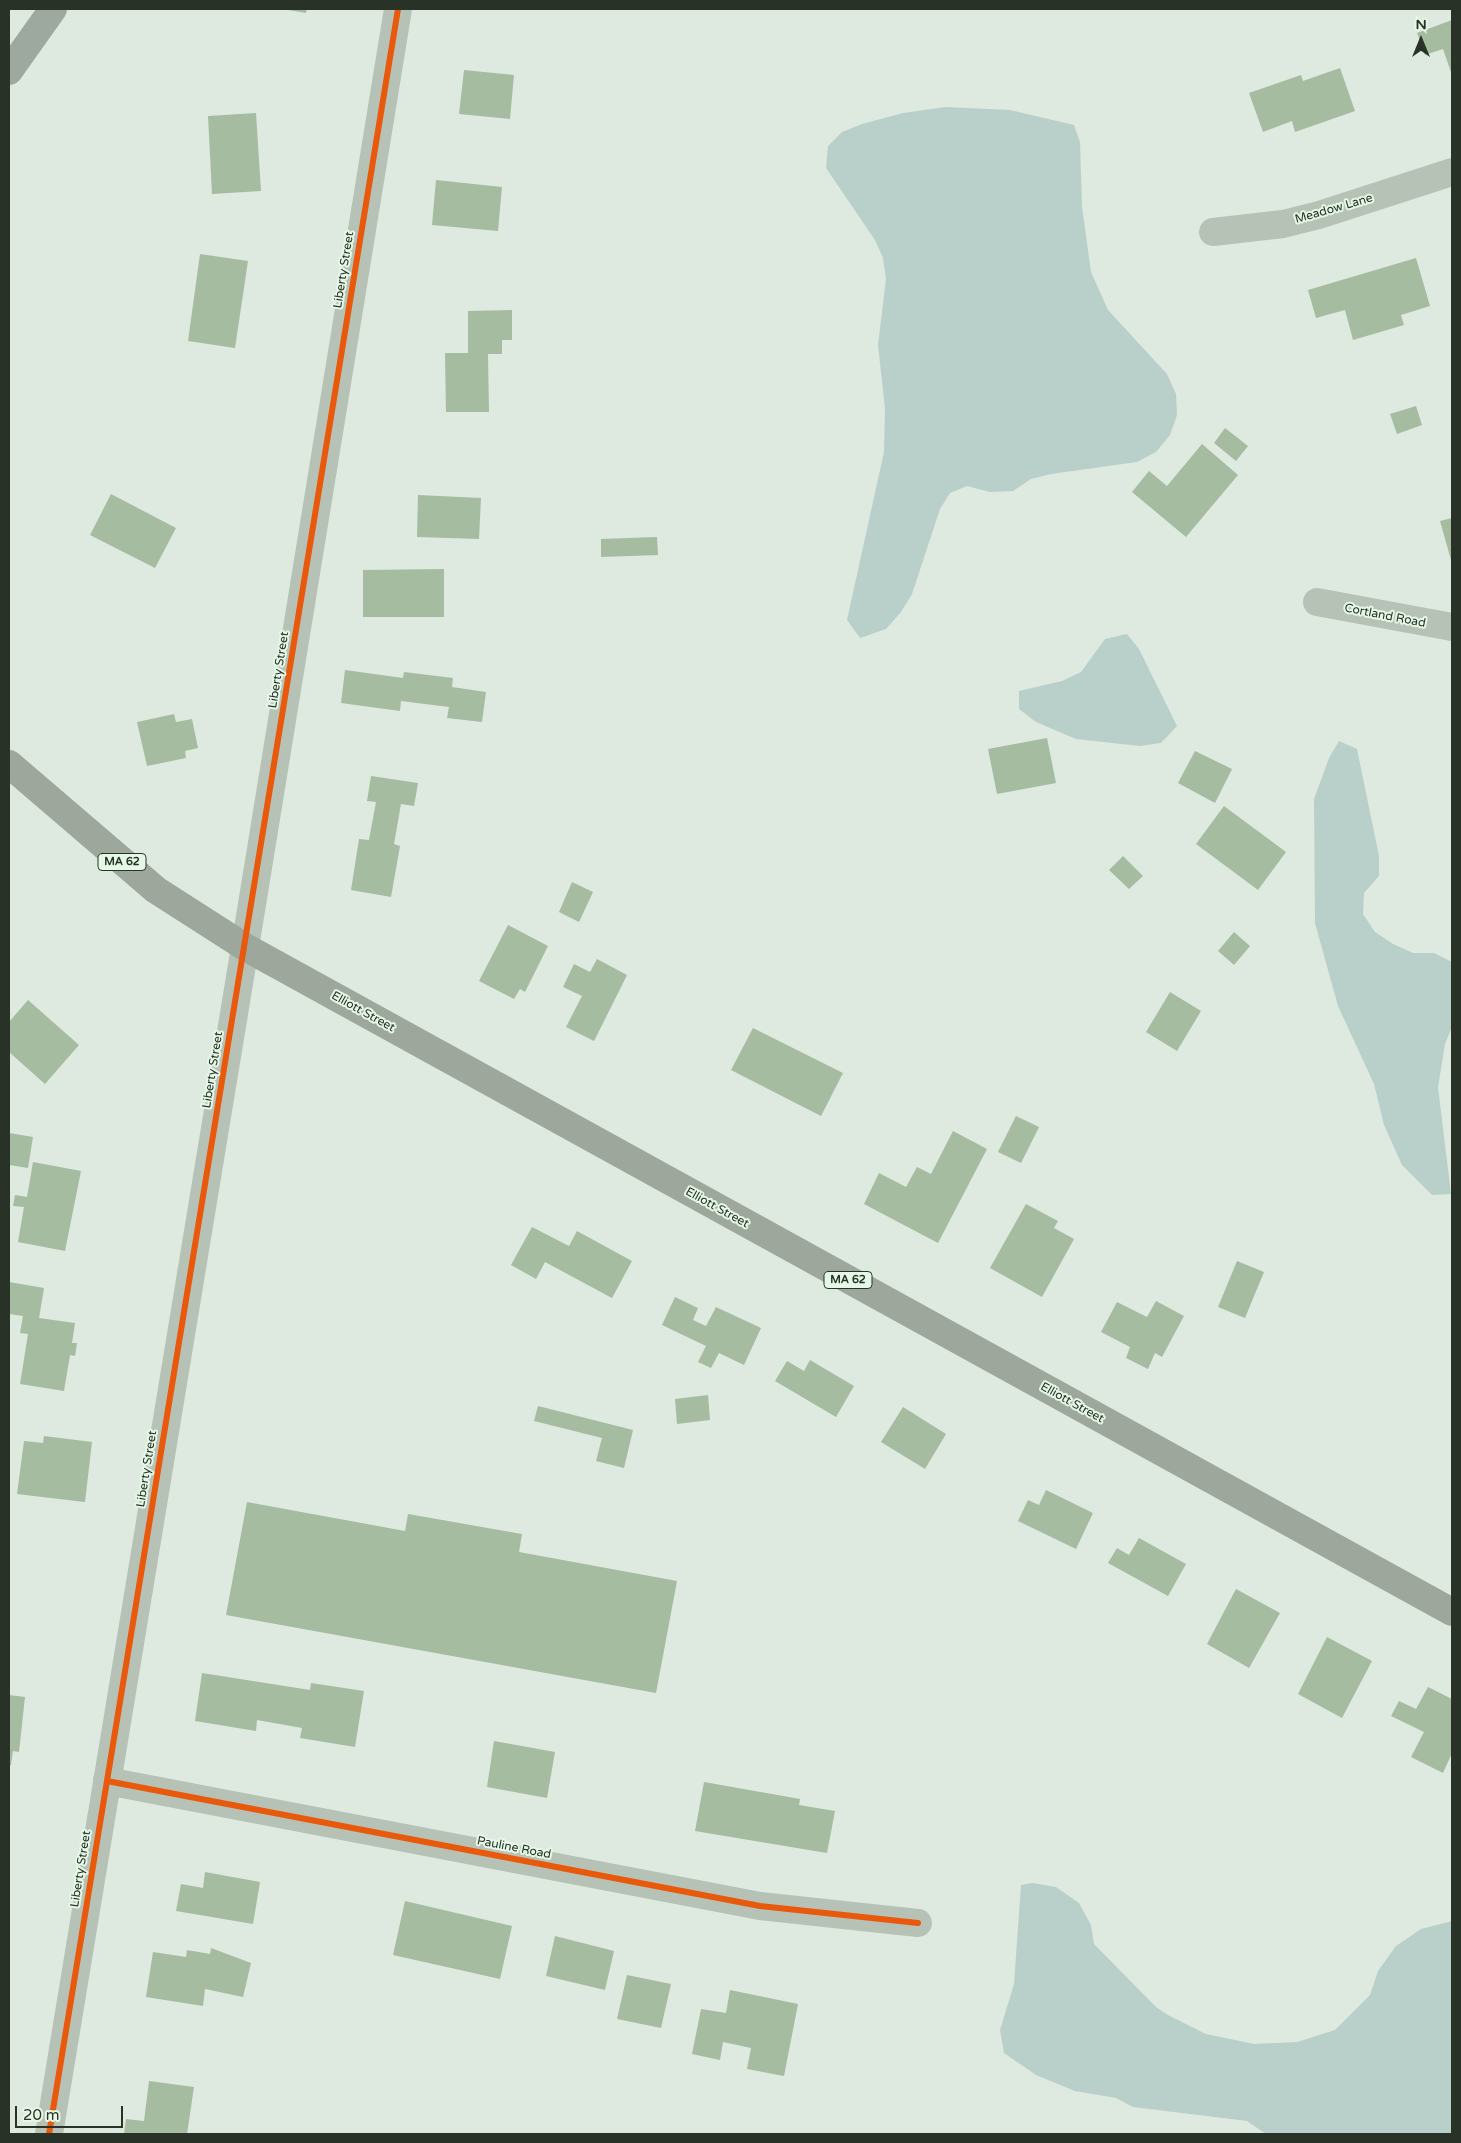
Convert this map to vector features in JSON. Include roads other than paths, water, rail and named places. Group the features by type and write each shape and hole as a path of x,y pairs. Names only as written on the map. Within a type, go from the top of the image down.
{"highway":[{"path":"9,71 53,9"}],"main road":[{"name":"Elliott Street","path":"9,764 156,890 245,947 1452,1612"}],"street":[{"name":"Liberty Street","path":"49,2134 398,9"},
{"name":"Meadow Lane","path":"1213,232 1283,224 1452,172"},
{"name":"Cortland Road","path":"1317,602 1452,627"},
{"name":"Pauline Road","path":"107,1781 760,1906 918,1923"}]}
